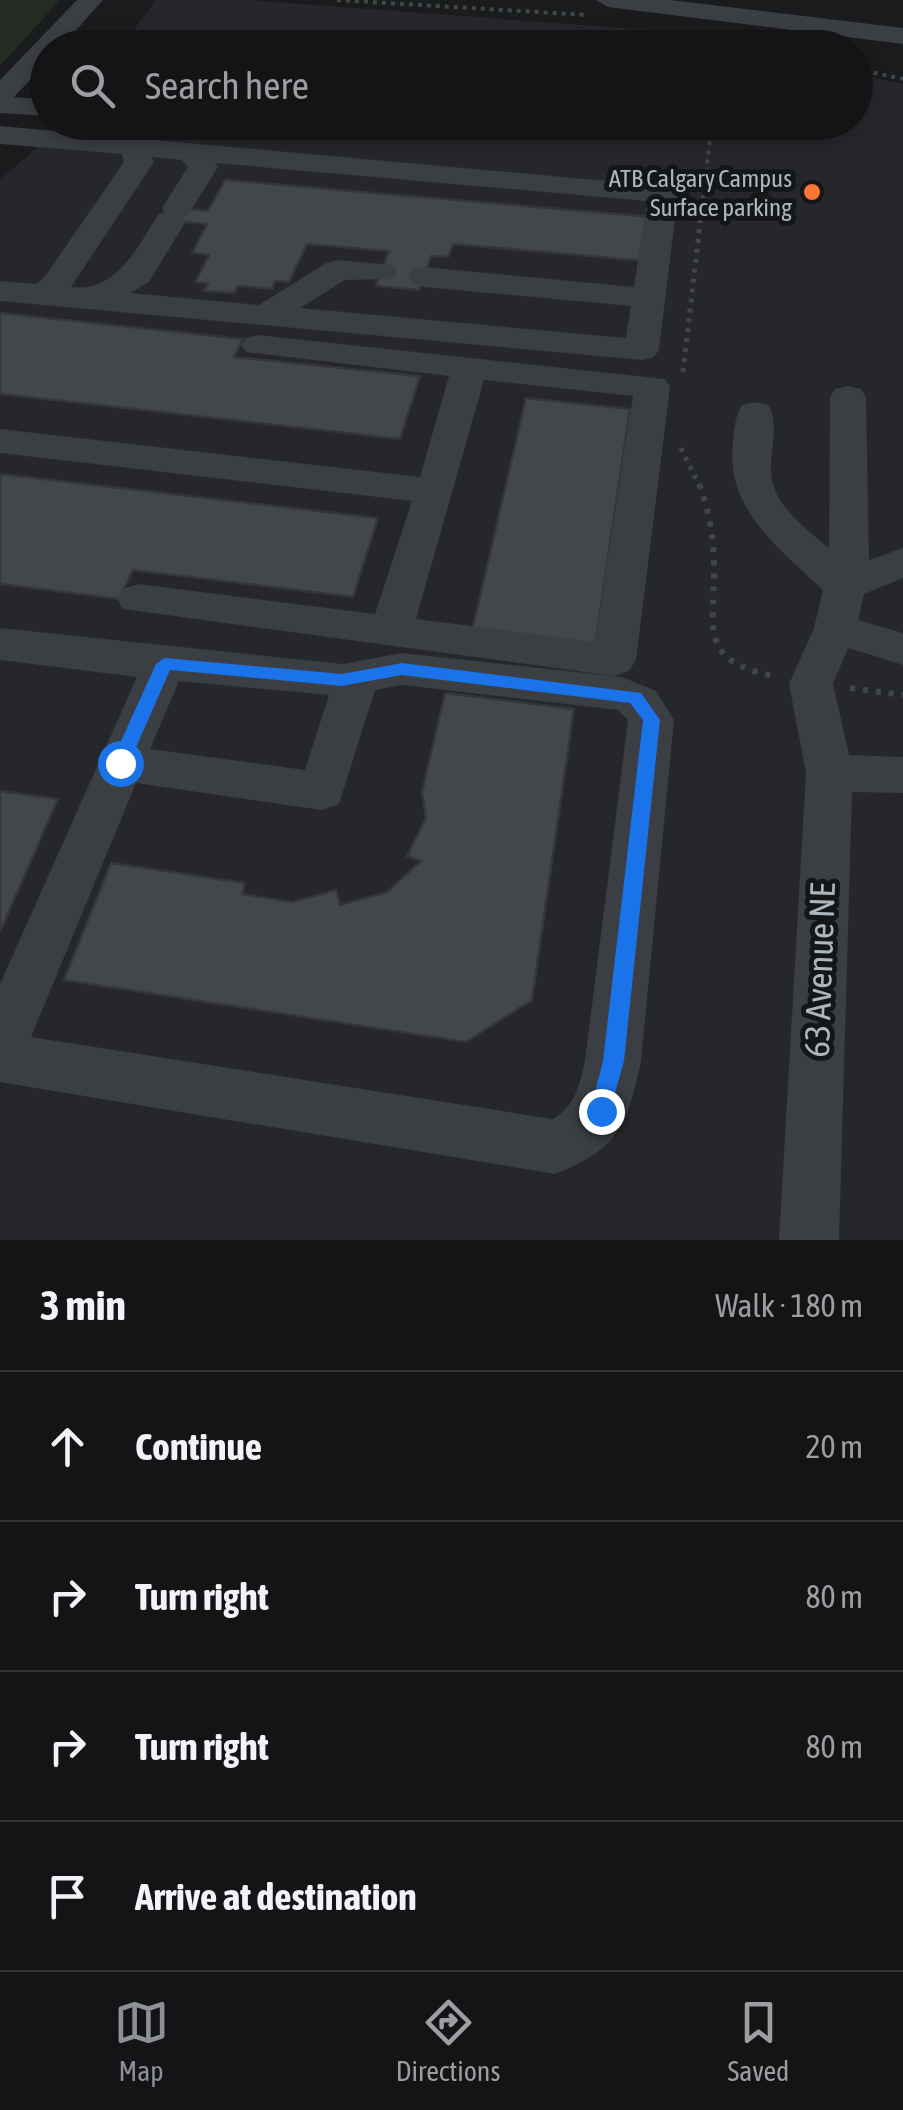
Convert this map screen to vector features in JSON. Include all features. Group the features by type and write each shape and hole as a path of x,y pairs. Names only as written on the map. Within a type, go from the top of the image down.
{"street":[{"path":"63,30 91,0"},
{"path":"608,0 854,30"},
{"path":"873,32 903,36"},
{"path":"0,96 30,64"},
{"path":"0,104 30,106"},
{"path":"0,134 30,137"},
{"path":"67,140 664,193 642,350 262,330"},
{"path":"44,295 58,282 139,162 134,146"},
{"path":"94,300 137,275 202,166 190,151"},
{"path":"262,330 338,270 380,272"},
{"path":"424,277 649,298"},
{"path":"0,291 94,300 469,368 652,387 614,660 138,599"},
{"path":"390,632 469,368"},
{"name":"63 Avenue NE","path":"809,1240 829,774 811,684 835,628 850,569 848,397"},
{"path":"755,413 750,465 755,492 779,522 845,586 903,562"},
{"path":"0,441 434,491"},
{"path":"835,628 903,649"},
{"path":"0,644 164,664 356,680 402,669 622,694 635,697 646,706 652,720 613,1061 601,1111 579,1138 555,1147 0,1057"},
{"path":"0,1044 164,664"},
{"path":"120,763 322,791 356,680"},
{"path":"829,774 902,774"}],"path":[{"path":"873,73 903,79"}],"shaded area":[{"path":"0,0 60,0 30,30 0,66"},
{"path":"156,0 248,0 649,30 134,30"},
{"path":"873,78 903,84 903,1240 0,1240 0,180 46,140 873,140"}],"building":[{"path":"225,180 651,217 645,261 453,244 448,257 431,256 419,290 376,286 389,251 307,244 289,282 275,281 272,289 238,286 234,293 204,291 208,283 195,282 209,255 192,253 207,224 161,220 168,207 208,211"},
{"path":"0,313 243,339 234,357 420,376 400,439 0,394"},
{"path":"526,398 630,409 595,646 472,631"},
{"path":"0,474 378,518 353,597 133,570 119,599 0,584"},
{"path":"445,693 574,709 532,1000 466,1042 64,980 111,863 245,883 242,894 292,902 336,890 340,905 387,892 421,861 407,856 426,818 422,792"},
{"path":"0,791 58,799 0,932"}],"place":[{"name":"ATB Calgary Campus Surface parking","path":"812,192"}],"route":[{"path":"120,763 164,664 342,680 402,669 635,697 646,706 652,720 613,1061 601,1111"}]}
